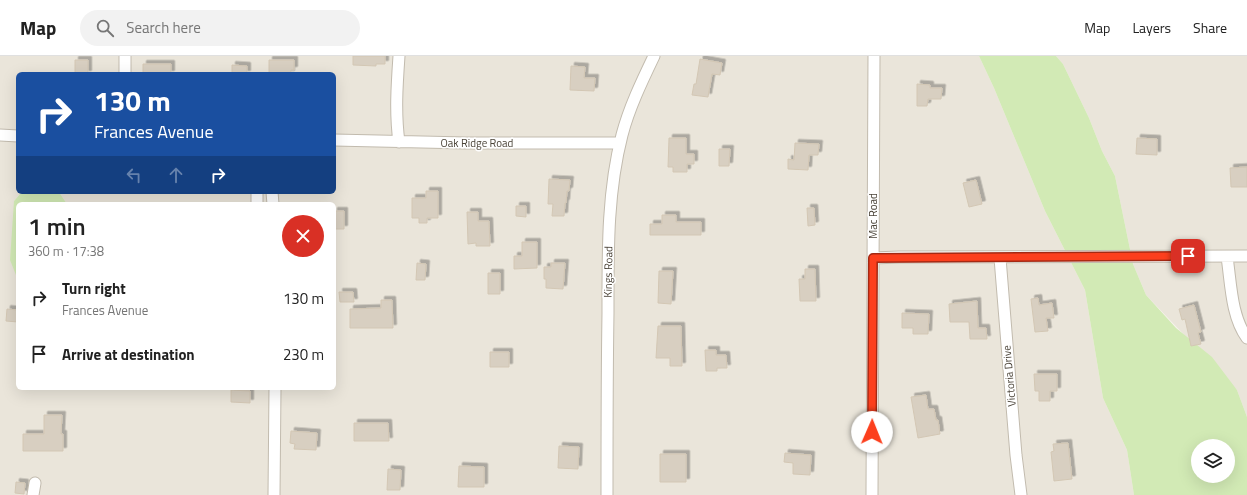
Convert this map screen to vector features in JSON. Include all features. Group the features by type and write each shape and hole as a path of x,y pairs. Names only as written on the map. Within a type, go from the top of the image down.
{"street":[{"path":"125,72 126,56"},
{"path":"399,56 396,103 399,142"},
{"name":"Kings Road","path":"607,495 609,212 612,184 620,143 629,114 654,56"},
{"name":"Mac Road","path":"872,495 874,56"},
{"path":"0,136 16,136"},
{"name":"Oak Ridge Road","path":"336,140 399,142 620,143"},
{"path":"873,258 1247,256"},
{"path":"1227,257 1231,289 1238,322 1247,338"},
{"name":"Victoria Drive","path":"1000,258 1016,455 1021,495"},
{"path":"274,495 275,390"},
{"path":"33,495 35,483"}],"shaded area":[{"path":"0,56 979,56 994,88 1045,211 1085,290 1103,398 1127,450 1134,495 0,495"},
{"path":"1056,56 1247,56 1247,417 1237,390 1146,295 1133,264 1115,176 1102,151 1089,118 1063,64"}],"green space":[{"path":"979,56 1056,56 1063,64 1089,118 1102,151 1115,176 1133,264 1146,295 1176,328 1212,357 1237,390 1247,417 1247,495 1134,495 1127,450 1103,398 1085,290 1045,211 994,88"},
{"path":"20,194 60,194 66,202 16,202 16,275 10,260 14,201"}],"building":[{"path":"353,56 385,56 385,64 376,64 376,66 353,65"},
{"path":"700,59 722,63 720,75 712,74 708,97 692,95 694,84 696,84"},
{"path":"75,60 88,60 88,72 75,72"},
{"path":"269,60 294,60 294,70 291,70 291,72 269,72"},
{"path":"143,64 171,64 171,72 143,72"},
{"path":"232,65 247,66 247,72 232,72"},
{"path":"571,66 585,67 584,78 595,78 594,91 570,90"},
{"path":"917,84 930,85 930,88 942,88 941,99 928,99 927,106 917,106"},
{"path":"669,138 686,138 686,154 694,154 694,164 687,164 687,172 673,172 673,167 668,167"},
{"path":"1137,138 1157,139 1157,155 1136,154"},
{"path":"795,143 819,144 818,155 809,155 808,170 788,169 788,159 794,160"},
{"path":"719,149 730,149 729,166 719,166"},
{"path":"1247,167 1247,187 1231,187 1230,168"},
{"path":"549,179 570,180 564,216 552,216 553,204 548,204"},
{"path":"976,180 982,204 969,207 963,183"},
{"path":"426,191 438,191 438,218 427,218 427,223 419,223 419,218 412,218 412,198 426,198"},
{"path":"516,206 526,206 526,217 516,216"},
{"path":"807,208 814,208 815,225 808,226"},
{"path":"336,211 344,211 344,229 336,229"},
{"path":"467,212 478,212 478,221 489,221 490,246 476,246 476,243 468,244"},
{"path":"662,215 676,215 676,222 701,222 701,235 650,235 650,224 662,224"},
{"path":"522,242 537,242 537,268 514,269 514,256 522,256"},
{"path":"417,263 426,264 425,280 416,280"},
{"path":"551,263 565,263 563,289 546,288 544,267 551,267"},
{"path":"805,269 815,269 816,301 800,301 799,279 805,279"},
{"path":"659,271 673,271 671,304 658,303"},
{"path":"488,273 500,273 500,294 488,294"},
{"path":"339,292 353,292 354,302 340,302"},
{"path":"1038,298 1039,305 1052,303 1054,318 1046,318 1048,331 1035,332 1031,299"},
{"path":"381,300 392,300 393,328 350,328 350,309 381,308"},
{"path":"977,301 978,328 986,328 987,339 970,339 969,322 950,322 949,304"},
{"path":"1194,305 1201,332 1198,333 1201,344 1191,346 1185,319 1182,320 1179,309"},
{"path":"7,309 16,310 16,322 6,321"},
{"path":"902,313 929,314 928,334 913,334 913,328 902,328"},
{"path":"658,326 681,326 682,366 670,366 670,358 656,358"},
{"path":"705,350 716,350 716,355 726,355 727,368 717,368 717,371 706,371"},
{"path":"490,352 509,352 509,367 490,367"},
{"path":"1034,374 1057,374 1057,391 1050,391 1050,401 1039,401 1039,391 1035,391"},
{"path":"231,390 250,391 250,403 231,402"},
{"path":"926,395 928,409 934,409 936,420 938,420 940,434 918,438 911,397"},
{"path":"44,415 62,415 61,434 63,434 63,451 23,451 23,434 44,434"},
{"path":"354,423 388,423 389,441 354,441"},
{"path":"291,431 317,433 316,450 294,449 295,444 290,443"},
{"path":"1068,443 1072,479 1054,481 1051,452 1054,451 1053,444"},
{"path":"559,446 579,447 578,469 558,468"},
{"path":"785,453 811,455 810,475 793,474 793,463 784,462"},
{"path":"660,454 686,454 686,482 660,482"},
{"path":"459,466 484,467 484,487 458,487"},
{"path":"388,469 401,470 400,490 387,490"},
{"path":"16,482 25,483 24,494 15,493"}],"route":[{"path":"872,432 873,258 1188,256"}]}
